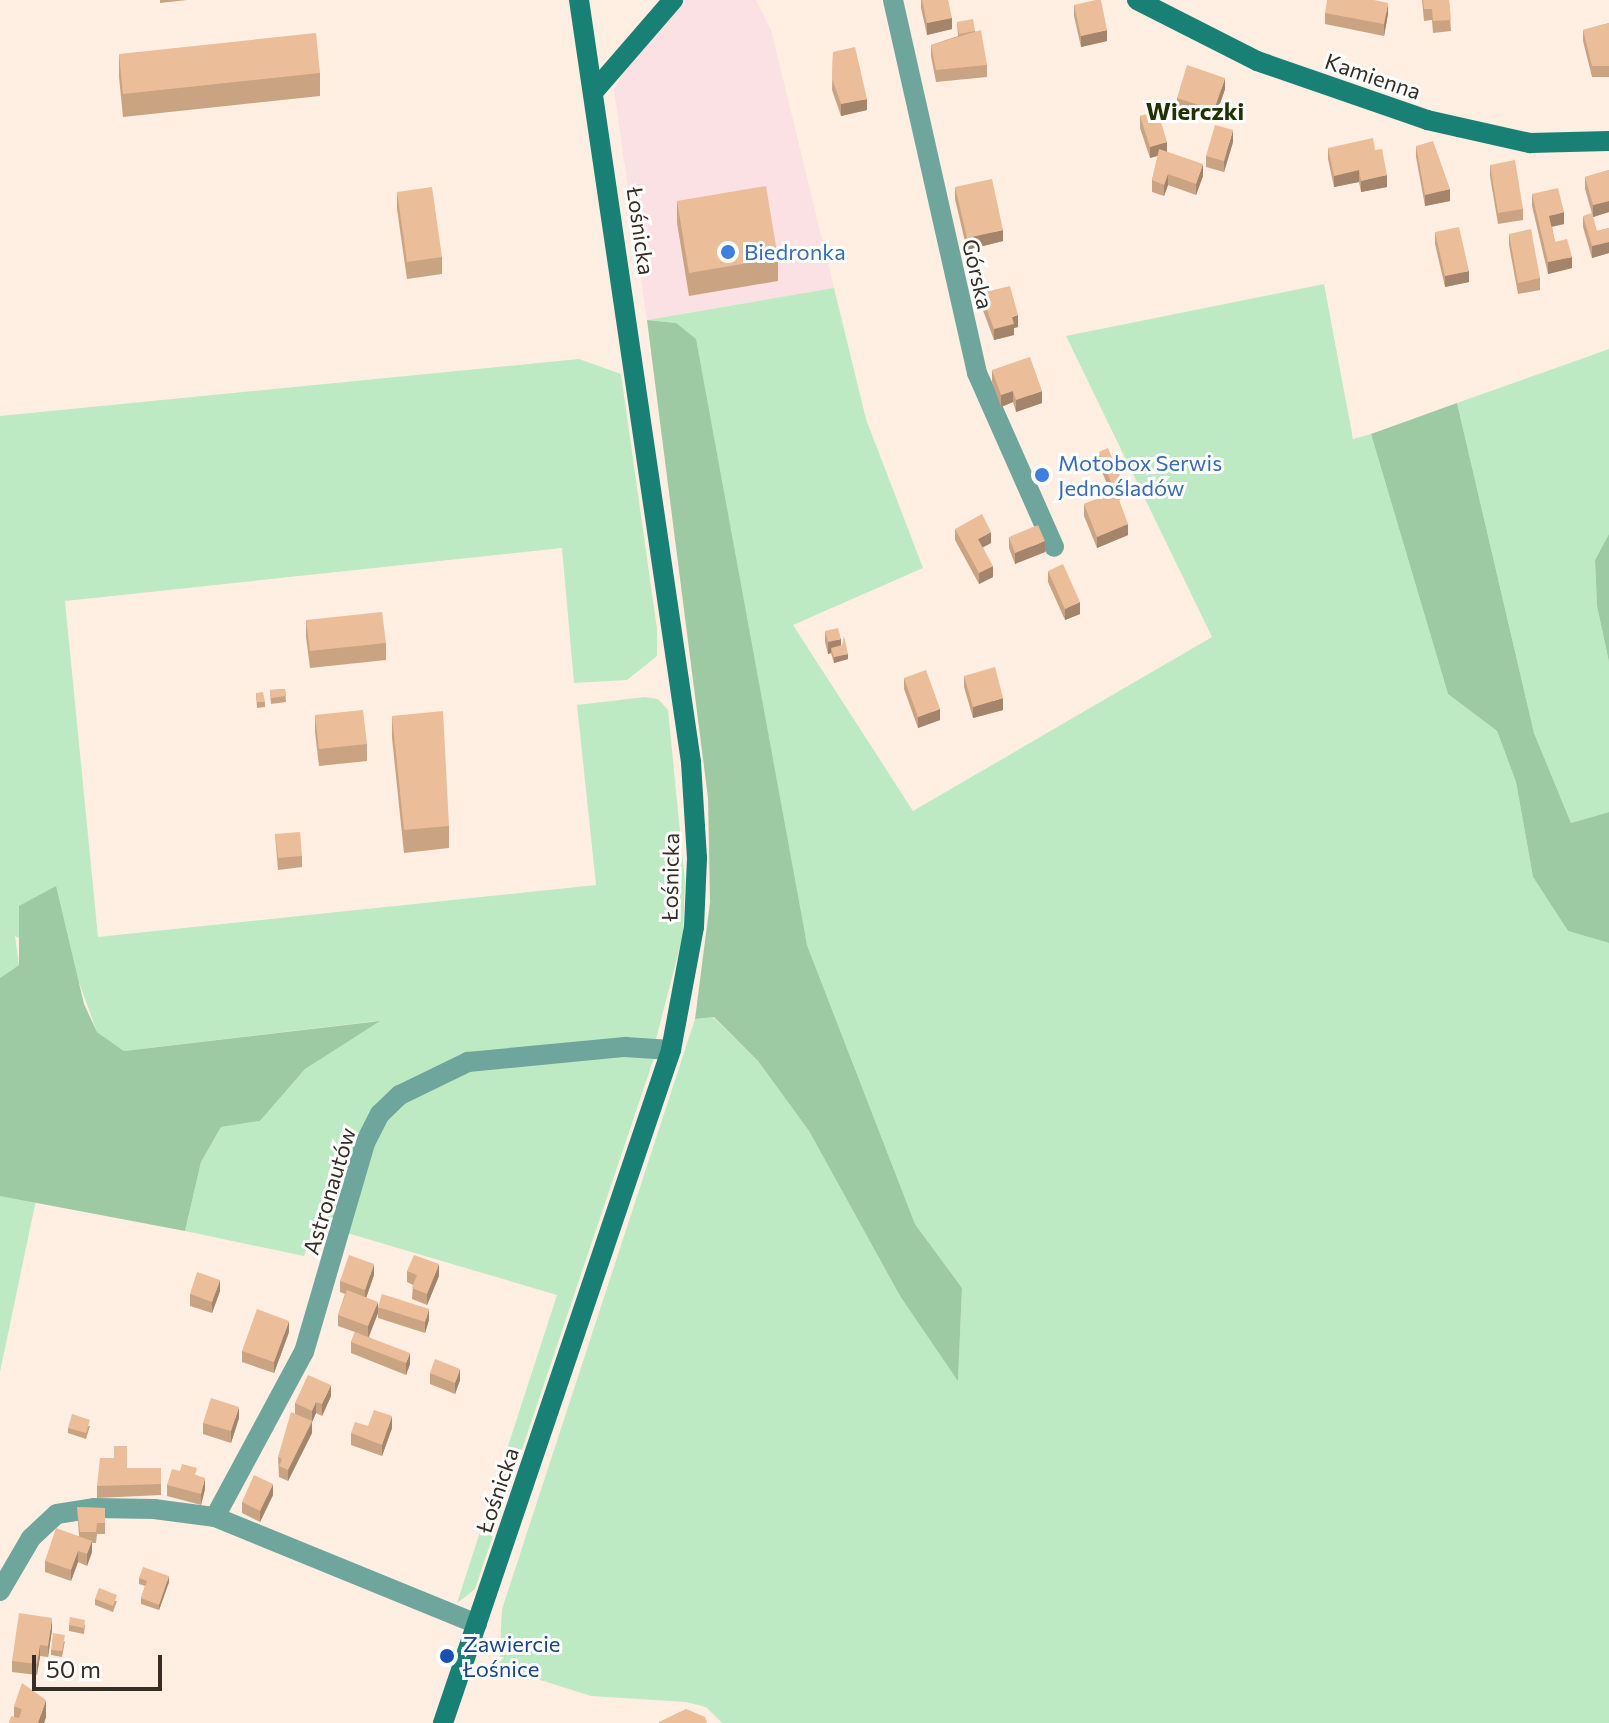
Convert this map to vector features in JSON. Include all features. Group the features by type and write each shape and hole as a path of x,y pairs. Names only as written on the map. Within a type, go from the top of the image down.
{"street":[{"name":"Łośnicka","path":"443,1723 671,1050 694,927 697,858 691,762 596,89 579,0"},
{"path":"596,89 673,0"},
{"name":"Górska","path":"893,0 977,373 1054,547"},
{"name":"Kamienna","path":"1137,0 1257,61 1427,120 1530,143 1609,141"},
{"name":"Astronautów","path":"215,1517 304,1352 365,1143 380,1114 400,1095 468,1062 625,1047 671,1050"},
{"path":"0,1591 31,1538 57,1514 94,1508 154,1509 215,1517 477,1624"}],"shaded area":[{"path":"684,0 756,0 771,30 834,288 647,320 614,90 627,66"}],"green space":[{"path":"1324,284 1353,439 1371,434 1448,694 1497,731 1516,782 1533,877 1568,931 1609,943 1609,1723 722,1723 706,1707 686,1702 591,1696 499,1667 502,1609 695,1019 713,1017 758,1061 809,1131 900,1296 958,1379 962,1288 915,1224 807,945 676,323 647,320 834,288 866,419 923,568 793,625 913,811 1212,637 1066,336"},
{"path":"647,320 676,323 696,339 807,945 915,1224 962,1288 958,1381 900,1296 809,1131 758,1061 714,1017 695,1019 710,902 708,798"},
{"path":"1609,349 1609,534 1595,560 1597,606 1609,662 1609,812 1571,823 1534,733 1457,403"},
{"path":"579,359 621,374 657,629 657,656 627,680 574,683 562,548 65,601 98,937 596,885 577,705 645,697 658,699 668,710 685,882 683,935 656,1039 474,1057 393,1092 333,1229 315,1223 304,1256 185,1231 201,1162 221,1127 260,1121 305,1069 377,1021 124,1051 97,1032 73,966 15,936 19,965 0,978 0,416"},
{"path":"1457,403 1534,733 1571,823 1609,812 1609,943 1568,931 1533,877 1516,782 1497,731 1448,694 1371,434"},
{"path":"1609,534 1609,662 1597,606 1595,560"},
{"path":"56,886 84,1004 97,1032 124,1051 380,1021 305,1069 260,1121 221,1127 201,1162 185,1231 0,1196 0,978 19,965 19,906"},
{"path":"614,1053 654,1058 475,1589 457,1603 557,1295 347,1233 371,1152 390,1113 410,1095 476,1068"},
{"path":"0,1196 36,1200 0,1372"}],"building":[{"path":"922,0 948,0 952,18 927,23"},
{"path":"1101,0 1107,30 1081,36 1074,5"},
{"path":"1327,0 1388,3 1384,24 1325,13"},
{"path":"1423,0 1449,0 1451,20 1433,21 1432,9 1424,9"},
{"path":"973,19 975,31 959,34 957,22"},
{"path":"1609,23 1609,66 1592,66 1583,30"},
{"path":"981,30 987,65 936,70 931,45"},
{"path":"316,33 320,73 123,94 119,54"},
{"path":"855,47 867,99 841,104 832,78 833,52"},
{"path":"1187,65 1225,78 1214,110 1177,98"},
{"path":"1156,106 1167,142 1150,147 1140,116 1147,114 1146,108"},
{"path":"1215,125 1233,130 1224,161 1206,156"},
{"path":"1373,138 1375,150 1382,149 1387,175 1361,181 1359,170 1334,176 1328,148"},
{"path":"1433,141 1450,189 1425,195 1416,146"},
{"path":"1159,149 1203,164 1196,184 1168,174 1164,185 1152,180"},
{"path":"1515,160 1523,209 1498,213 1490,165"},
{"path":"1609,170 1609,201 1593,205 1585,177"},
{"path":"992,179 1003,230 967,238 955,187"},
{"name":"Biedronka","path":"766,186 778,258 689,273 677,201"},
{"path":"432,187 442,257 407,262 397,192"},
{"path":"1558,188 1564,212 1549,216 1555,242 1567,239 1572,257 1548,262 1532,194"},
{"path":"1592,213 1597,231 1609,228 1609,242 1592,246 1583,216"},
{"path":"1459,227 1469,271 1445,276 1435,232"},
{"path":"1531,229 1540,278 1518,283 1509,234"},
{"path":"1010,286 1018,315 1012,317 1014,324 994,329 981,293"},
{"path":"1030,357 1042,391 1016,400 1013,391 1001,395 992,370"},
{"path":"1108,448 1124,486 1114,490 1099,452"},
{"path":"1116,492 1128,524 1097,537 1084,504"},
{"path":"982,514 991,532 978,539 993,566 979,573 955,529"},
{"path":"1038,525 1045,541 1015,553 1009,537"},
{"path":"1063,564 1080,602 1065,609 1048,571"},
{"path":"382,612 386,643 310,651 306,620"},
{"path":"838,628 841,639 828,642 825,631"},
{"path":"844,636 848,654 834,657 831,648 842,645"},
{"path":"995,667 1003,698 973,707 964,676"},
{"path":"926,670 940,709 918,717 904,678"},
{"path":"285,689 286,696 271,698 270,690"},
{"path":"263,692 265,702 257,702 256,693"},
{"path":"363,710 367,744 319,749 315,715"},
{"path":"443,711 449,826 404,830 392,716"},
{"path":"300,832 302,856 278,858 275,834"},
{"path":"349,1255 374,1264 365,1290 340,1281"},
{"path":"414,1255 439,1264 427,1294 412,1288 417,1275 407,1271"},
{"path":"197,1272 220,1280 212,1302 190,1294"},
{"path":"347,1290 378,1302 368,1326 338,1315"},
{"path":"382,1294 429,1309 425,1322 378,1307"},
{"path":"257,1309 289,1321 274,1362 242,1351"},
{"path":"355,1332 410,1353 406,1363 351,1342"},
{"path":"435,1359 460,1369 455,1383 430,1373"},
{"path":"308,1375 331,1385 322,1404 316,1402 312,1411 295,1403"},
{"path":"211,1398 239,1407 231,1431 203,1423"},
{"path":"374,1410 392,1416 382,1445 351,1433 355,1422 368,1426"},
{"path":"291,1412 312,1421 288,1470 279,1466 282,1459 278,1457"},
{"path":"72,1414 90,1420 86,1433 68,1428"},
{"path":"114,1446 127,1446 127,1468 161,1468 161,1484 97,1486 100,1458 114,1458"},
{"path":"182,1464 197,1468 195,1475 205,1478 201,1494 167,1485 172,1469 180,1471"},
{"path":"254,1475 273,1484 260,1511 242,1502"},
{"path":"77,1507 105,1508 105,1523 97,1523 96,1532 80,1532"},
{"path":"56,1528 92,1541 87,1554 78,1551 71,1570 45,1561"},
{"path":"143,1567 169,1576 159,1605 141,1598 147,1581 139,1578"},
{"path":"99,1588 117,1595 113,1606 95,1599"},
{"path":"19,1613 52,1618 48,1646 40,1645 37,1664 12,1661"},
{"path":"70,1617 85,1620 84,1628 69,1625"},
{"path":"53,1633 65,1635 62,1651 51,1650"},
{"path":"22,1683 46,1700 38,1723 9,1723 11,1716 19,1718 22,1709 14,1706"},
{"path":"686,1709 705,1717 707,1723 659,1723 659,1722"}],"place":[{"name":"Biedronka","path":"728,252"},
{"name":"Motobox Serwis Jednośladów","path":"1042,475"},
{"name":"Zawiercie Łośnice","path":"447,1656"}],"district":[{"name":"Wierczki","path":"1195,111"}]}
